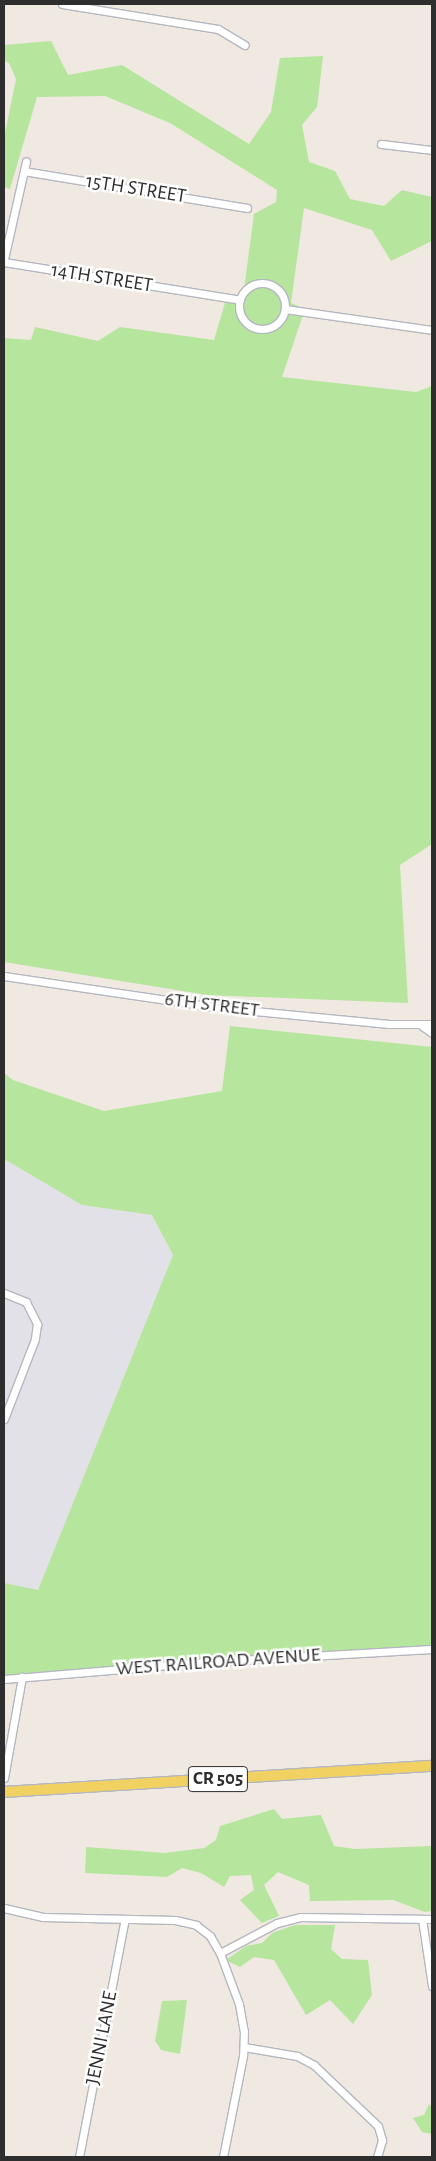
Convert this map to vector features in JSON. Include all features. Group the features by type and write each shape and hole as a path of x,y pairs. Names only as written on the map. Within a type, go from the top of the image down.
{"main road":[{"name":"CR 505","path":"4,1792 432,1766"}],"street":[{"path":"62,4 218,29 245,45"},
{"path":"381,144 432,150"},
{"path":"4,261 26,161"},
{"name":"15TH STREET","path":"24,171 247,208"},
{"name":"14TH STREET","path":"4,261 240,300"},
{"path":"255,284 270,284 282,294 285,309 278,322 258,328 241,315 240,300 248,288 255,284"},
{"path":"285,309 432,330"},
{"name":"6TH STREET","path":"4,976 213,1007 422,1026 432,1024"},
{"name":"6TH STREET","path":"422,1026 432,1033"},
{"path":"4,1293 20,1297 31,1308 37,1324 33,1343 4,1419"},
{"name":"WEST RAILROAD AVENUE","path":"4,1679 205,1662 432,1649"},
{"path":"4,1778 22,1678"},
{"path":"4,1908 43,1917 186,1921 204,1931 220,1953 241,2013 244,2047 223,2157"},
{"name":"JENNI LANE","path":"79,2157 125,1919"},
{"path":"220,1953 289,1919 432,1919"},
{"path":"422,1919 432,1986"},
{"path":"244,2047 297,2056 314,2065 378,2126 382,2140 377,2157"}],"shaded area":[{"path":"4,1159 82,1205 152,1215 173,1255 38,1591 4,1583"}],"green space":[{"path":"51,41 68,75 122,65 249,144 271,112 280,58 323,56 317,107 302,125 309,162 335,171 350,199 384,206 402,190 432,197 432,241 391,261 372,230 304,208 291,303 305,309 282,377 416,392 432,386 432,844 400,865 408,1003 207,995 4,962 4,338 31,340 35,327 98,341 120,327 214,340 227,296 243,297 254,214 276,202 277,190 170,123 105,96 37,97 10,189 4,187 4,138 16,79 9,63 4,61 4,45"},
{"path":"230,1026 432,1047 432,1646 4,1679 4,1583 38,1590 173,1255 152,1215 82,1205 4,1159 4,1073 13,1080 104,1111 222,1091"},
{"path":"274,1809 282,1819 321,1815 334,1846 355,1849 432,1846 432,1911 425,1912 393,1900 310,1901 309,1885 278,1872 264,1885 279,1916 262,1923 240,1900 254,1890 251,1875 230,1876 224,1887 201,1873 182,1868 167,1877 85,1873 86,1847 165,1853 204,1848 216,1840 220,1826"},
{"path":"295,1925 335,1925 331,1949 342,1959 368,1960 372,1995 353,2024 330,2000 306,2015 274,1960 254,1957 240,1967 226,1960 246,1946 262,1943 272,1933"},
{"path":"187,2000 180,2054 161,2050 155,2041 162,2001"},
{"path":"429,2104 432,2107 432,2134 422,2132 413,2118 424,2115"}]}
